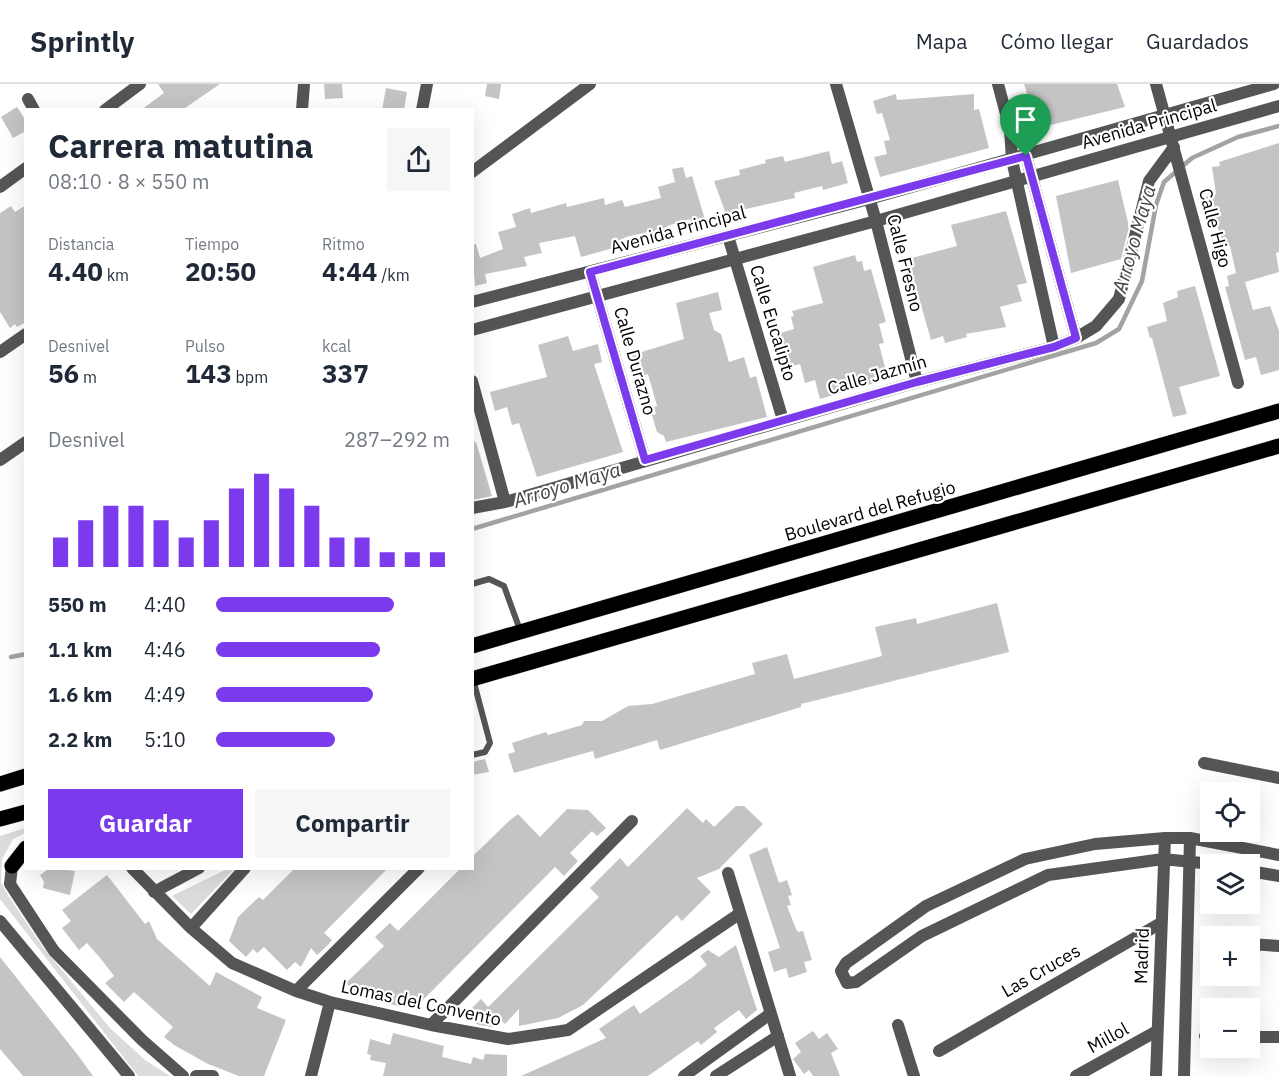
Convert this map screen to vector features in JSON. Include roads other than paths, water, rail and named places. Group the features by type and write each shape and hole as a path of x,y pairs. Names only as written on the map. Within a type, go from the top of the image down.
{"main road":[{"name":"Boulevard del Refugio","path":"474,645 1279,411"},
{"path":"474,679 1279,446"},
{"path":"0,784 24,777"},
{"path":"0,819 24,813"},
{"path":"12,866 24,851"}],"street":[{"path":"108,108 140,84"},
{"path":"302,108 304,84"},
{"path":"422,108 427,84"},
{"path":"474,171 590,84"},
{"name":"Calle Fresno","path":"836,84 876,221 917,382"},
{"path":"998,84 1010,129 1016,180 1054,347"},
{"name":"Calle Higo","path":"1156,84 1238,383"},
{"name":"Avenida Principal","path":"474,301 869,199 1274,84"},
{"name":"Avenida Principal","path":"474,329 876,221 1016,180 1174,146 1279,106"},
{"path":"1010,129 1026,156 1076,338"},
{"name":"Calle Jazmín","path":"474,508 505,502 917,382 1054,347 1076,338 1096,326 1119,299 1149,181 1174,146"},
{"path":"0,187 24,169"},
{"name":"Calle Eucalipto","path":"728,236 783,420"},
{"name":"Calle Durazno","path":"590,272 645,460"},
{"path":"0,352 24,335"},
{"path":"474,388 505,502"},
{"path":"0,460 24,443"},
{"path":"1204,763 1279,778"},
{"path":"431,1025 632,821"},
{"path":"1200,862 1163,859 1048,875 922,936 856,982 847,983 843,978 841,971 846,963 926,906 1025,859 1095,844 1165,838 1190,838 1279,855"},
{"name":"Madrid","path":"1156,1076 1165,838"},
{"path":"1184,1076 1190,838"},
{"path":"12,866 10,884 54,951 142,1040 183,1076"},
{"name":"Lomas del Convento","path":"134,870 191,928 232,963 296,991 330,1002 431,1025 508,1039 568,1030 739,914"},
{"path":"154,892 195,870"},
{"path":"191,928 243,870"},
{"path":"296,991 417,870"},
{"path":"728,873 790,1076"},
{"path":"1260,873 1279,876"},
{"path":"0,921 129,1076"},
{"name":"Las Cruces","path":"939,1051 1161,923"},
{"path":"1260,945 1279,946"},
{"path":"311,1076 330,1002"},
{"path":"684,1076 771,1014"},
{"path":"898,1024 914,1076"},
{"name":"Millol","path":"1076,1076 1157,1031"},
{"path":"716,1076 778,1036"},
{"path":"1260,1037 1279,1037"},
{"path":"196,1076 213,1076"}],"lane":[{"path":"474,583 489,579 504,586 521,633"},
{"path":"474,683 490,743 485,752 474,755"}],"waterway":[{"name":"Arroyo Maya","path":"474,528 1096,343 1119,329 1142,281 1156,205 1164,182 1192,158 1238,137 1279,126"},
{"name":"Arroyo Maya","path":"11,657 24,654"}]}
